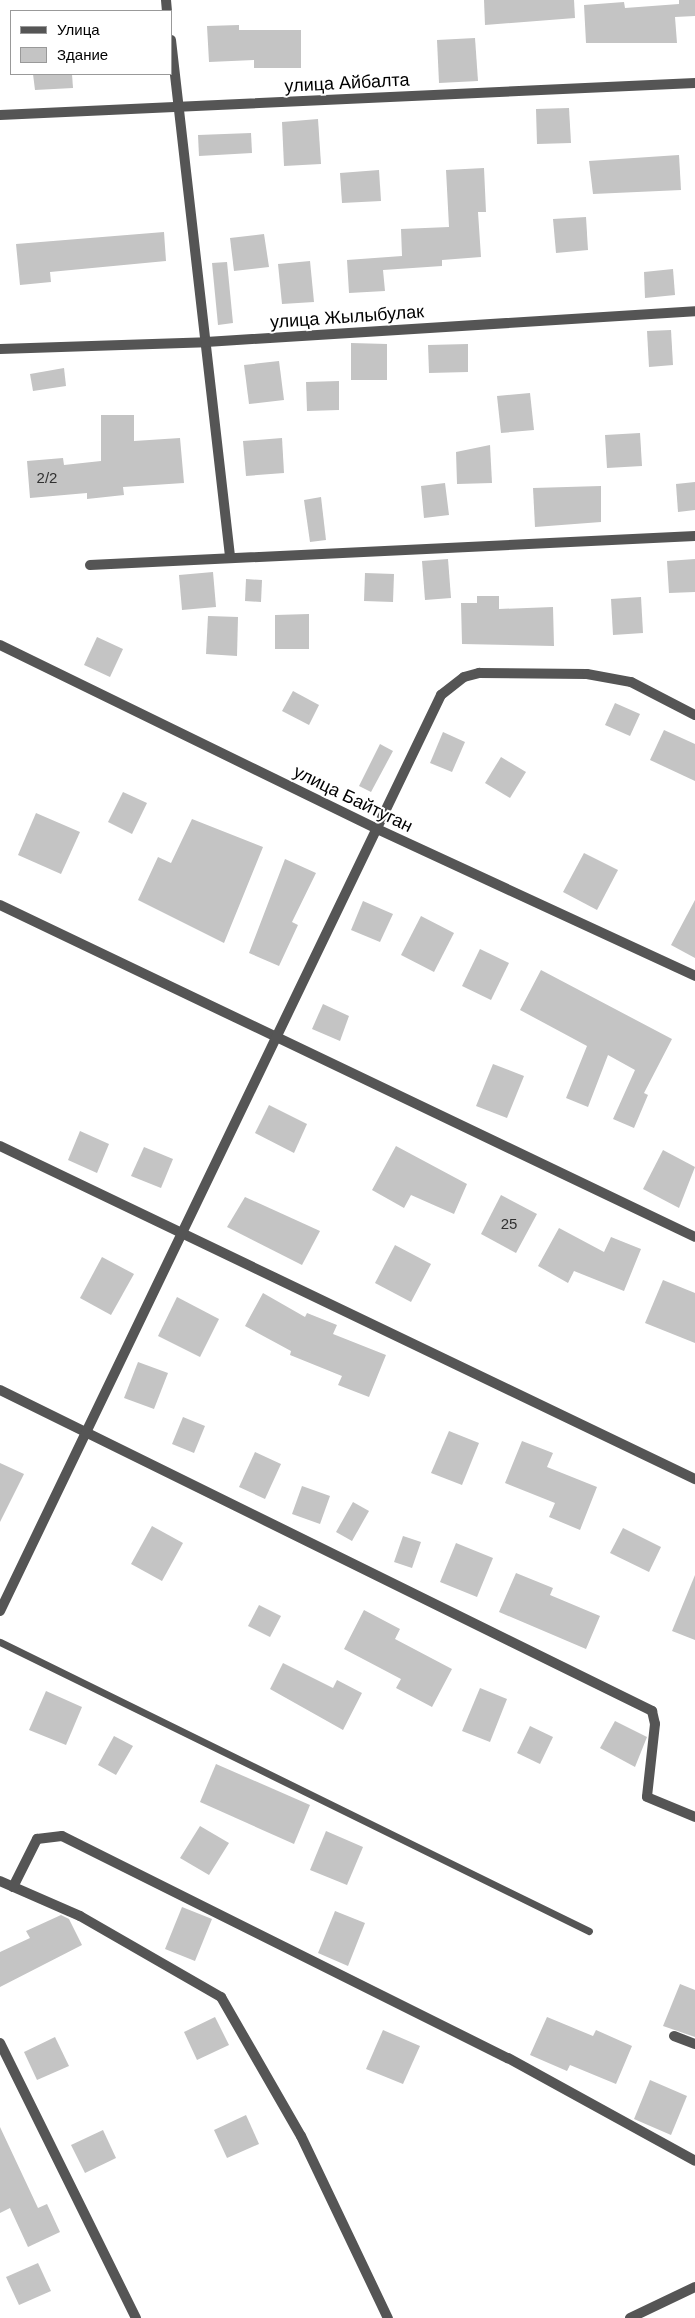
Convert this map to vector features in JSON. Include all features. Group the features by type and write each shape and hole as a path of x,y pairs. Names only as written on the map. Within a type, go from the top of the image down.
{"street":[{"path":"172,47 230,556"},
{"name":"улица Айбалта","path":"0,115 695,84"},
{"name":"улица Жылыбулак","path":"0,349 206,342 695,311"},
{"path":"90,565 230,556 695,536"},
{"name":"улица Байтуган","path":"0,645 375,828 695,976"},
{"path":"0,1611 375,828 441,695 464,677 479,673 611,676 695,715"},
{"path":"0,905 278,1034 695,1237"},
{"path":"0,1146 182,1231 695,1478"},
{"path":"0,1390 652,1711 656,1724 647,1797 695,1817"},
{"path":"13,1887 37,1839 62,1836 508,2058 695,2161"},
{"path":"0,1881 80,1916 221,1997 301,2136 388,2318"},
{"path":"674,2036 695,2044"},
{"path":"0,2043 136,2318"},
{"path":"630,2318 695,2287"}],"lane":[{"path":"0,1642 590,1931"}],"building":[{"path":"484,0 574,0 575,18 485,25"},
{"path":"679,0 695,0 695,16 675,17 677,43 586,43 584,5 624,2 625,8 679,4"},
{"path":"239,25 239,30 301,30 301,68 254,68 254,60 209,62 207,26"},
{"path":"475,38 478,81 439,83 437,40"},
{"path":"33,75 72,75 73,88 35,90"},
{"path":"569,108 571,143 537,144 536,109"},
{"path":"318,119 321,164 284,166 282,122"},
{"path":"251,133 252,153 199,156 198,135"},
{"path":"679,155 681,190 593,194 589,161"},
{"path":"484,168 486,212 478,212 481,257 442,260 442,266 383,270 385,291 349,293 347,260 402,256 401,229 449,227 446,170"},
{"path":"379,170 381,201 342,203 340,173"},
{"path":"586,217 588,250 556,253 553,219"},
{"path":"164,232 166,261 50,272 51,282 20,285 16,244"},
{"path":"264,234 269,267 234,271 230,238"},
{"path":"310,261 314,302 282,304 278,264"},
{"path":"227,262 233,323 218,325 212,263"},
{"path":"673,269 675,295 645,298 644,272"},
{"path":"671,330 673,365 649,367 647,331"},
{"path":"351,343 387,344 387,380 351,380"},
{"path":"468,344 468,372 429,373 428,345"},
{"path":"279,361 284,400 249,404 244,365"},
{"path":"64,368 66,386 33,391 30,374"},
{"path":"339,381 339,410 307,411 306,382"},
{"path":"530,393 534,430 501,433 497,396"},
{"path":"101,415 134,415 134,441 180,438 184,483 123,487 124,495 87,499 87,493 30,498 27,461 63,458 64,465 101,461"},
{"path":"640,433 642,466 607,468 605,435"},
{"path":"282,438 284,473 246,476 243,441"},
{"path":"490,445 492,483 457,484 456,452"},
{"path":"695,482 695,510 678,512 676,484"},
{"path":"445,483 449,515 424,518 421,486"},
{"path":"601,486 601,522 535,527 533,488"},
{"path":"321,497 326,540 310,542 304,500"},
{"path":"448,559 451,598 425,600 422,561"},
{"path":"695,559 695,592 669,593 667,561"},
{"path":"213,572 216,607 182,610 179,575"},
{"path":"365,573 394,574 393,602 364,601"},
{"path":"246,579 262,580 261,602 245,601"},
{"path":"477,596 499,596 499,609 553,607 554,646 462,644 461,603 477,603"},
{"path":"641,597 643,633 613,635 611,599"},
{"path":"309,614 309,649 275,649 275,615"},
{"path":"208,616 238,617 237,656 206,654"},
{"path":"97,637 123,649 110,677 84,665"},
{"path":"293,691 319,705 309,725 282,711"},
{"path":"615,703 640,714 630,736 605,725"},
{"path":"664,730 695,744 695,781 650,760"},
{"path":"443,732 465,742 452,772 430,763"},
{"path":"380,744 393,751 371,792 359,786"},
{"path":"501,757 526,772 510,798 485,783"},
{"path":"123,792 147,803 132,834 108,822"},
{"path":"36,813 80,832 61,874 18,855"},
{"path":"192,819 263,847 224,943 138,900 158,857 171,863"},
{"path":"584,853 618,870 597,910 563,892"},
{"path":"285,859 316,873 292,922 298,925 279,966 249,953"},
{"path":"695,900 695,958 671,945"},
{"path":"363,901 393,914 380,942 351,930"},
{"path":"421,916 454,933 434,972 401,955"},
{"path":"480,949 509,963 491,1000 462,986"},
{"path":"541,970 672,1039 644,1093 648,1095 634,1128 613,1119 635,1070 608,1055 588,1107 566,1098 587,1046 520,1010"},
{"path":"323,1004 349,1016 340,1041 312,1029"},
{"path":"493,1064 524,1076 507,1118 476,1106"},
{"path":"269,1105 307,1124 294,1153 255,1133"},
{"path":"80,1131 109,1144 97,1173 68,1160"},
{"path":"396,1146 467,1184 454,1214 411,1195 404,1208 372,1190"},
{"path":"144,1147 173,1159 161,1188 131,1176"},
{"path":"663,1150 695,1167 679,1208 643,1189"},
{"path":"501,1195 537,1214 516,1253 481,1234"},
{"path":"245,1197 320,1231 302,1265 227,1227"},
{"path":"559,1228 604,1252 611,1237 641,1249 624,1291 574,1271 568,1283 538,1266"},
{"path":"395,1245 431,1264 411,1302 375,1283"},
{"path":"102,1257 134,1274 111,1315 80,1298"},
{"path":"663,1280 695,1293 695,1343 645,1323"},
{"path":"263,1293 305,1317 307,1313 337,1325 333,1334 386,1355 369,1397 338,1385 342,1376 290,1355 291,1351 245,1326"},
{"path":"177,1297 219,1319 200,1357 158,1336"},
{"path":"138,1362 168,1373 154,1409 124,1398"},
{"path":"183,1417 205,1426 194,1453 172,1444"},
{"path":"449,1431 479,1443 462,1485 431,1473"},
{"path":"522,1441 553,1453 547,1467 597,1487 580,1530 549,1517 555,1503 505,1483"},
{"path":"255,1452 281,1464 265,1499 239,1487"},
{"path":"0,1463 24,1474 0,1522"},
{"path":"302,1486 330,1496 320,1524 292,1514"},
{"path":"353,1502 369,1511 352,1541 336,1532"},
{"path":"152,1526 183,1543 162,1581 131,1564"},
{"path":"623,1528 661,1547 649,1572 610,1553"},
{"path":"403,1536 421,1542 412,1568 394,1562"},
{"path":"456,1543 493,1558 477,1597 440,1582"},
{"path":"516,1573 553,1588 550,1595 600,1616 586,1649 499,1612"},
{"path":"695,1575 695,1640 672,1631"},
{"path":"259,1605 281,1616 270,1637 248,1626"},
{"path":"364,1610 400,1629 395,1639 452,1669 432,1707 396,1688 401,1679 344,1649"},
{"path":"283,1663 333,1688 337,1680 362,1693 343,1730 270,1689"},
{"path":"480,1688 507,1699 490,1742 462,1731"},
{"path":"46,1691 82,1707 66,1745 29,1730"},
{"path":"615,1721 647,1737 635,1767 600,1748"},
{"path":"530,1726 553,1737 540,1764 517,1753"},
{"path":"114,1736 133,1746 116,1775 98,1765"},
{"path":"216,1764 310,1805 294,1844 200,1802"},
{"path":"200,1826 229,1843 209,1875 180,1858"},
{"path":"326,1831 363,1847 347,1885 310,1870"},
{"path":"182,1907 212,1919 195,1961 165,1949"},
{"path":"335,1911 365,1923 348,1966 318,1953"},
{"path":"61,1915 69,1919 82,1945 0,1987 0,1952 30,1938 26,1931"},
{"path":"680,1984 695,1990 695,2037 663,2026"},
{"path":"215,2017 229,2045 197,2060 184,2032"},
{"path":"547,2017 593,2036 596,2030 632,2046 616,2084 570,2065 567,2071 530,2055"},
{"path":"383,2030 420,2046 403,2084 366,2069"},
{"path":"55,2037 69,2066 37,2080 24,2052"},
{"path":"650,2080 687,2096 671,2135 634,2119"},
{"path":"246,2115 259,2144 227,2158 214,2130"},
{"path":"0,2127 38,2208 47,2204 60,2232 28,2247 10,2208 0,2213"},
{"path":"103,2130 116,2158 85,2173 71,2145"},
{"path":"38,2263 51,2291 19,2305 6,2277"}]}
